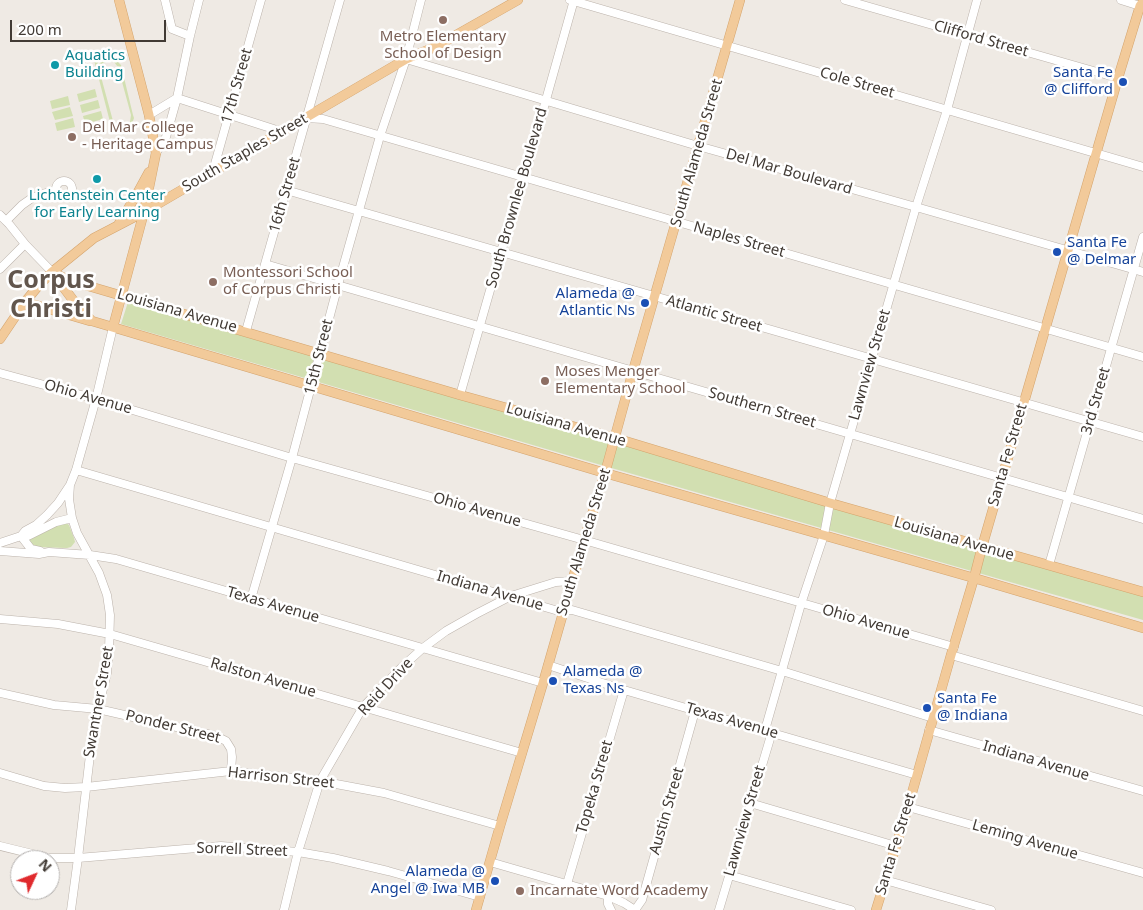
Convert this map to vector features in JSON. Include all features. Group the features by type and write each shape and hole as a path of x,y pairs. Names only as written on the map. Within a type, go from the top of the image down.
{"main road":[{"path":"113,327 144,212 156,153 149,115 119,0"},
{"name":"South Staples Street","path":"0,339 25,302 52,272 94,238 144,212 283,132 406,58 435,47 518,0"},
{"name":"South Alameda Street","path":"476,910 605,473 740,0"},
{"name":"Santa Fe Street","path":"876,910 908,806 1141,2"},
{"path":"118,225 154,163"},
{"path":"52,272 92,321"},
{"name":"Louisiana Avenue","path":"52,272 68,280 319,354 1143,592"},
{"path":"25,302 605,473 1143,628"}],"street":[{"path":"165,0 172,29 190,36"},
{"path":"156,153 166,137 177,98 199,0"},
{"name":"17th Street","path":"213,171 262,0"},
{"name":"16th Street","path":"246,331 340,0"},
{"name":"15th Street","path":"251,599 292,458 380,136 406,58 421,0"},
{"name":"Cole Street","path":"572,0 1143,167"},
{"name":"South Brownlee Boulevard","path":"460,395 524,178 572,0"},
{"name":"Clifford Street","path":"845,0 1118,78"},
{"name":"Lawnview Street","path":"718,910 750,803 782,671 801,604 824,535 830,503 916,207 947,110 977,0"},
{"path":"1121,0 1141,2"},
{"name":"Del Mar Boulevard","path":"406,58 698,146 1143,272"},
{"path":"149,115 177,98 283,132"},
{"name":"Naples Street","path":"306,118 323,119 1143,357"},
{"name":"Atlantic Street","path":"286,190 1143,438"},
{"path":"52,272 3,218 32,198 49,192 56,192"},
{"name":"3rd Street","path":"1049,565 1143,237"},
{"path":"0,268 25,244"},
{"name":"Southern Street","path":"265,264 1143,519"},
{"name":"Swantner Street","path":"71,910 90,755 98,709 107,673 110,615 99,573 77,533 72,518 70,484 76,470 96,399 113,327"},
{"name":"Ohio Avenue","path":"0,373 96,399 292,458 584,540 801,604 1143,711"},
{"name":"Indiana Avenue","path":"76,470 555,610 572,610 782,671 933,718"},
{"path":"21,536 25,531 47,516 58,504 70,484"},
{"path":"0,543 21,536 28,536 56,522 72,518"},
{"path":"21,536 31,549 49,552"},
{"name":"Texas Avenue","path":"0,551 39,554 49,552 116,559 544,683"},
{"name":"Reid Drive","path":"284,910 298,852 320,780 363,707 384,684 423,648 446,631 510,596 556,582 572,581"},
{"name":"Ralston Avenue","path":"0,619 58,624 110,634 522,753"},
{"name":"Texas Avenue","path":"548,665 624,690 917,775"},
{"name":"Topeka Street","path":"567,884 624,690"},
{"name":"Ponder Street","path":"0,693 54,705 98,709 216,736 226,741 231,749 231,771"},
{"name":"Austin Street","path":"635,910 642,900 696,710"},
{"name":"Indiana Avenue","path":"930,730 1143,791"},
{"name":"Harrison Street","path":"0,773 44,786 65,788 231,771 320,780 384,793 500,826"},
{"path":"750,803 896,846"},
{"name":"Leming Avenue","path":"908,806 1143,873"},
{"name":"Sorrell Street","path":"0,846 49,858 78,858 220,846 298,852 388,871 480,897"},
{"path":"490,862 608,896 635,910"},
{"path":"730,875 851,910"},
{"path":"885,880 991,910"},
{"path":"608,896 608,904 611,910"}],"green space":[{"path":"108,58 116,60 121,65 134,118 129,127 121,130 115,128 110,122 94,60 97,59 98,64","holes":["108,61 114,62 118,67 131,115 130,122 124,127 118,126 113,121 100,73 102,64"]},
{"path":"95,89 97,97 79,102 77,94"},
{"path":"68,96 70,105 52,109 50,101"},
{"path":"98,100 100,108 82,113 80,105"},
{"path":"70,107 73,116 55,120 52,112"},
{"path":"101,111 103,119 85,124 83,116"},
{"path":"73,118 75,127 57,131 55,123"},
{"path":"128,302 1143,595 1143,620 594,463 121,324"},
{"path":"66,523 69,525 75,542 71,547 36,547 28,542 29,539 47,529"}],"place":[{"name":"Metro Elementary School of Design","path":"443,20"},
{"name":"Aquatics Building","path":"55,65"},
{"name":"Santa Fe @ Clifford","path":"1123,82"},
{"name":"Del Mar College - Heritage Campus","path":"72,137"},
{"name":"Lichtenstein Center for Early Learning","path":"97,179"},
{"name":"Santa Fe @ Delmar","path":"1057,252"},
{"name":"Montessori School of Corpus Christi","path":"213,282"},
{"name":"Alameda @ Atlantic Ns","path":"645,303"},
{"name":"Moses Menger Elementary School","path":"545,381"},
{"name":"Alameda @ Texas Ns","path":"553,681"},
{"name":"Santa Fe @ Indiana","path":"927,708"},
{"name":"Alameda @ Angel @ Iwa MB","path":"495,881"},
{"name":"Incarnate Word Academy","path":"520,891"}],"district":[{"name":"Corpus Christi","path":"51,296"}]}
